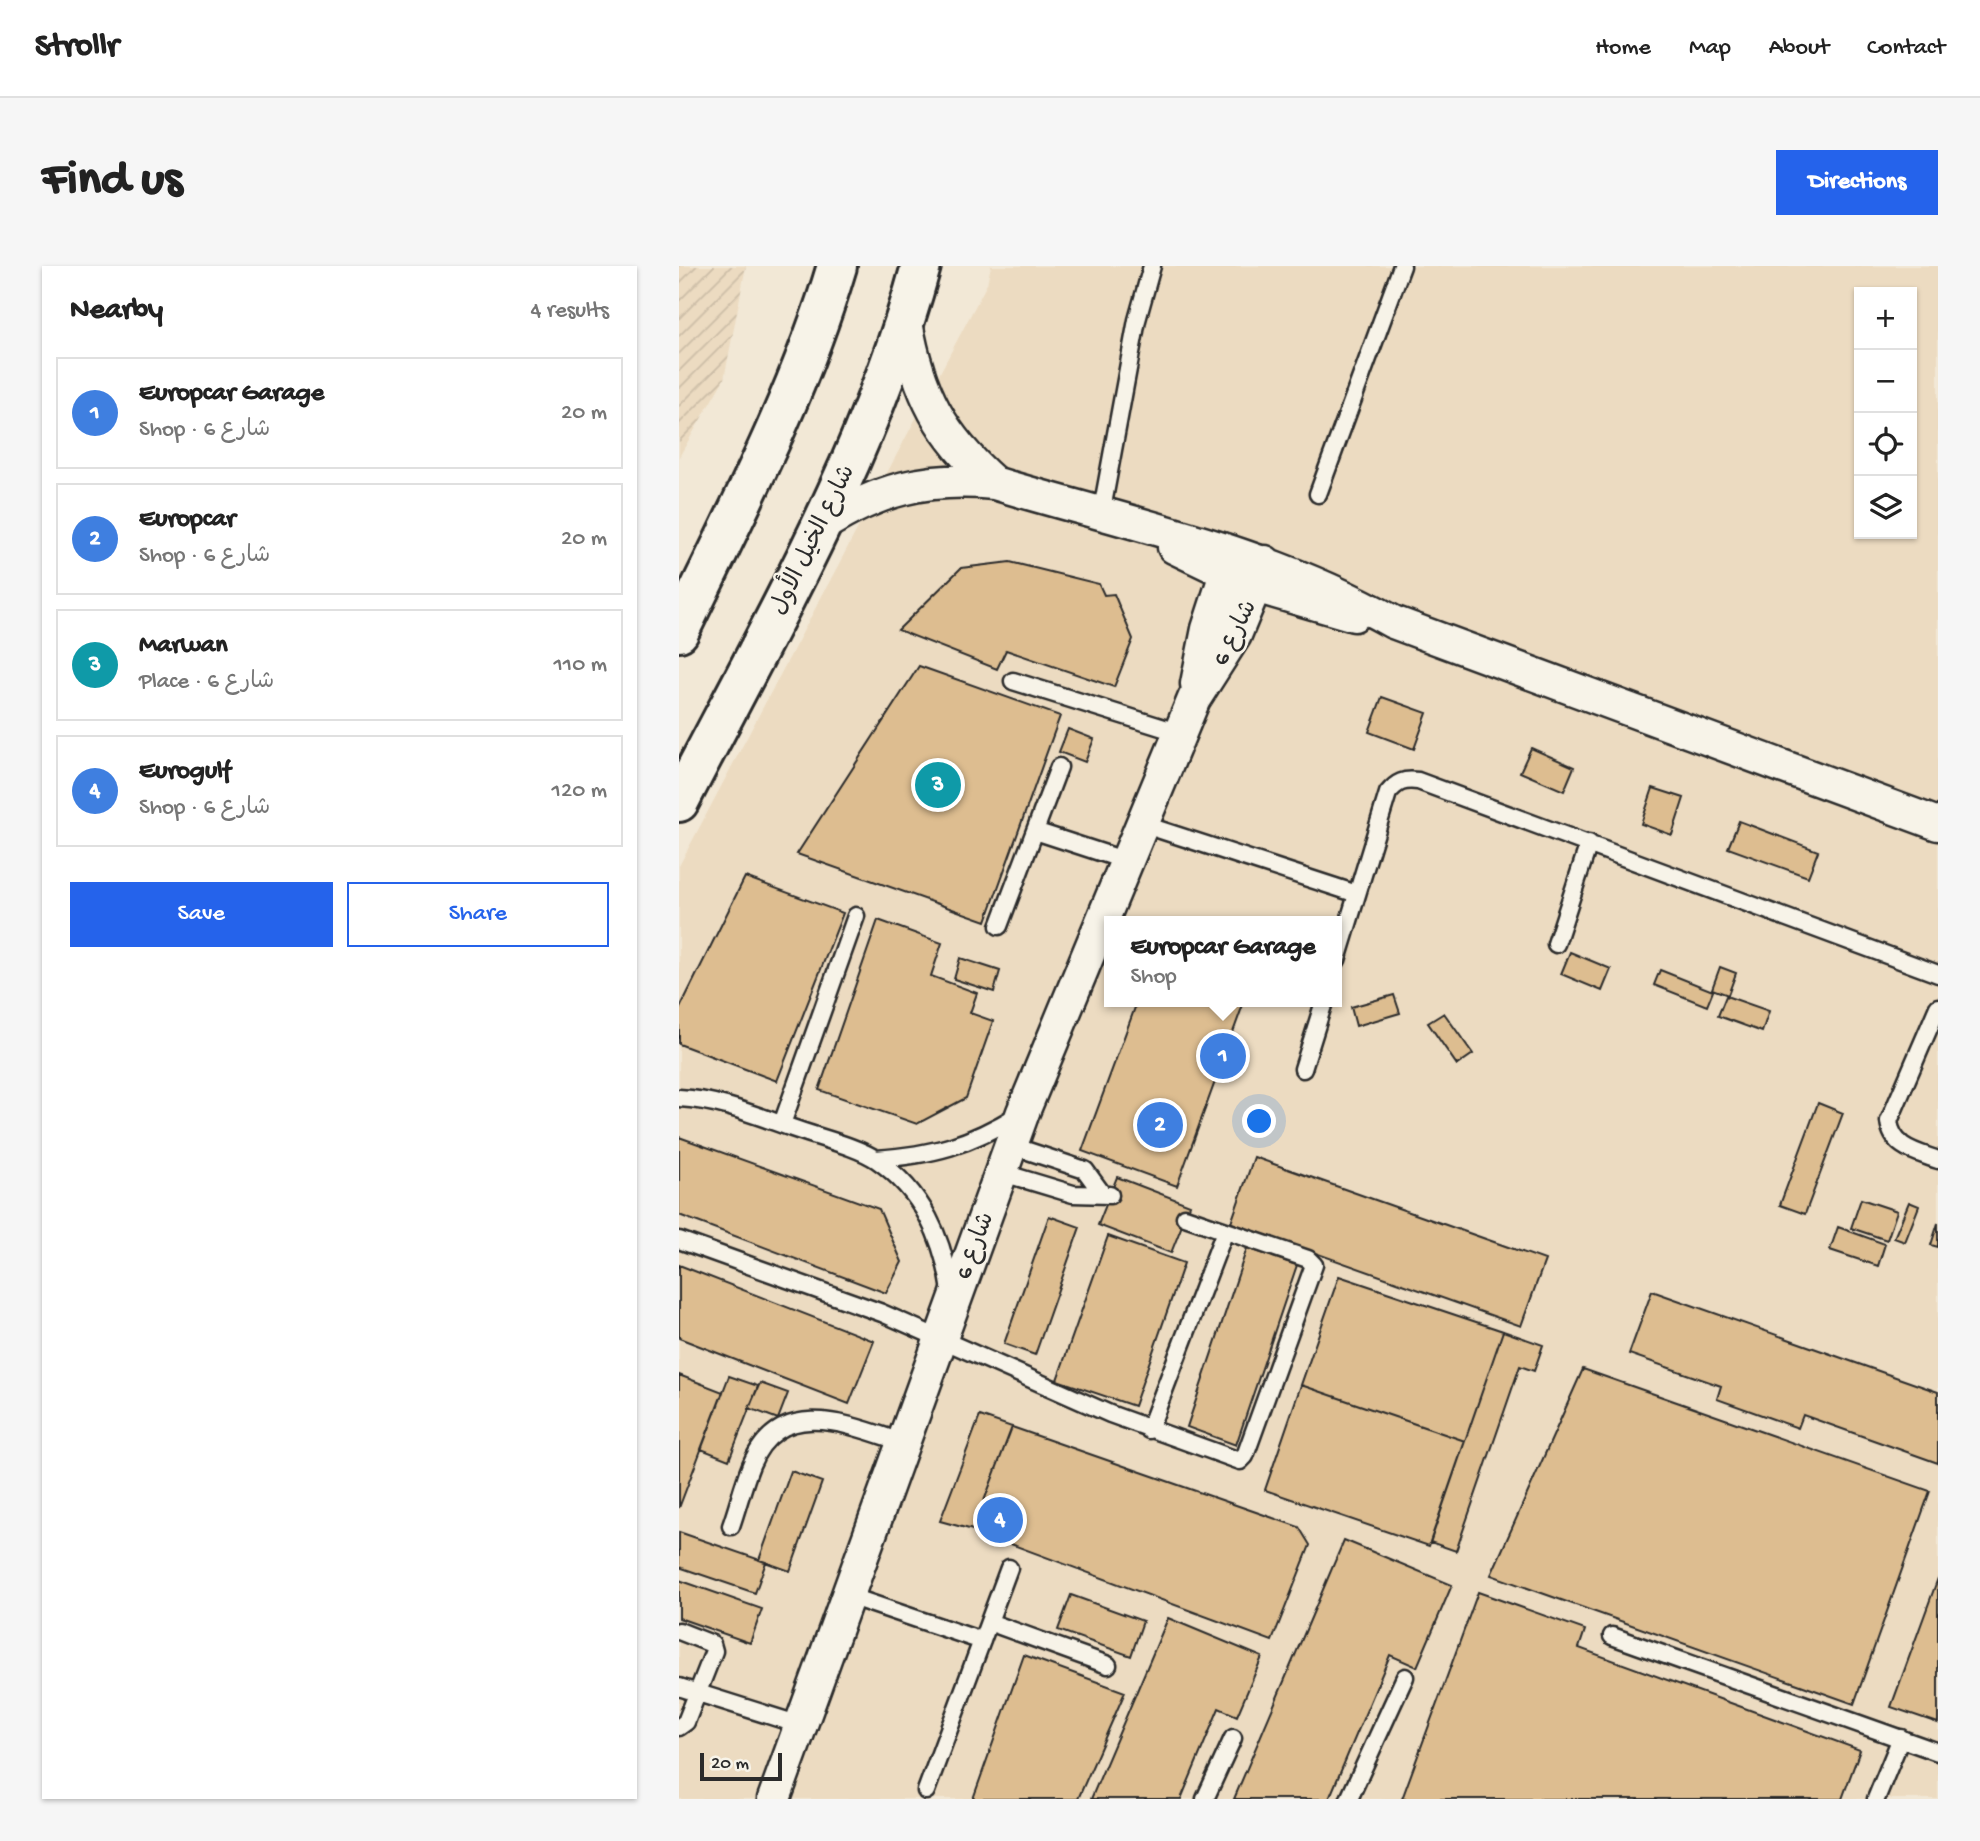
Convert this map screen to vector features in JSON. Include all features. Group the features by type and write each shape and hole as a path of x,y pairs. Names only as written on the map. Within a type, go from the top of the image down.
{"main road":[{"path":"679,632 787,407 823,313 837,266"},
{"name":"شارع الخيل الأول","path":"679,802 821,526 906,322 921,266"}],"street":[{"path":"906,322 916,371 943,429 966,458 995,483"},
{"path":"821,526 852,506 909,486 958,480 995,483 1140,527 1260,574 1331,589 1393,622 1938,824"},
{"name":"شارع 6","path":"1104,916 1194,699 1208,629 1230,562"},
{"name":"شارع 6","path":"1194,699 1223,657 1260,574"},
{"name":"شارع 6","path":"774,1799 952,1300 1023,1112 1104,917"}],"lane":[{"path":"1101,515 1137,320 1152,266"},
{"path":"1318,494 1402,266"},
{"path":"1013,681 1180,733"},
{"path":"999,926 1059,767"},
{"path":"1342,944 1388,793 1396,784 1406,780 1418,781 1589,843 1938,974"},
{"path":"1142,824 1357,894"},
{"path":"1035,831 1127,861"},
{"path":"1556,944 1589,843"},
{"path":"782,1124 856,916"},
{"path":"1303,1069 1322,1007"},
{"path":"1938,1007 1889,1121 1894,1139 1900,1145 1938,1160"},
{"path":"679,1098 703,1100 743,1111 876,1159 907,1187 935,1228 944,1252 952,1300"},
{"path":"876,1159 935,1153 963,1144 1023,1112"},
{"path":"1005,1159 1085,1170 1106,1194 1073,1194 1005,1159"},
{"path":"679,1240 939,1337 1149,1430 1236,1461 1245,1456 1314,1269 1308,1259 1185,1217"},
{"path":"1149,1430 1225,1231"},
{"path":"731,1526 751,1464 764,1445 781,1430 795,1423 824,1419 901,1442"},
{"path":"926,1791 1009,1568"},
{"path":"846,1595 982,1641"},
{"path":"989,1622 1108,1665"},
{"path":"679,1631 714,1647 714,1655 686,1721 679,1727"},
{"path":"1612,1636 1938,1752"},
{"path":"1349,1799 1405,1677"},
{"path":"679,1687 800,1725"},
{"path":"1205,1799 1233,1738"},
{"path":"1876,1799 1901,1738"}],"shaded area":[{"path":"679,266 746,266 724,379 679,457"},
{"path":"991,266 1938,266 1938,1799 679,1799 679,866 987,284"}],"building":[{"path":"1010,562 1099,584 1104,595 1114,594 1133,639 1114,687 1006,650 997,669 898,630 961,568"},
{"path":"919,666 1060,716 986,921 797,854"},
{"path":"1382,697 1427,713 1414,749 1369,732"},
{"path":"1068,729 1094,739 1085,762 1059,752"},
{"path":"1531,748 1574,767 1564,791 1520,772"},
{"path":"1653,788 1684,798 1672,835 1641,824"},
{"path":"1739,821 1818,851 1808,877 1728,848"},
{"path":"745,877 843,913 777,1081 679,1044 679,1010"},
{"path":"878,920 942,943 931,976 977,993 970,1013 993,1021 966,1098 917,1124 819,1090"},
{"path":"1570,952 1611,969 1602,991 1561,974"},
{"path":"960,958 1000,971 994,992 954,979"},
{"path":"1720,967 1736,973 1728,995 1712,989"},
{"path":"1660,970 1713,991 1707,1006 1654,985"},
{"path":"1394,995 1400,1013 1356,1026 1351,1007"},
{"path":"1726,996 1769,1011 1762,1032 1718,1016"},
{"path":"1135,1007 1242,1007 1177,1186 1082,1151"},
{"path":"1444,1013 1473,1054 1457,1065 1428,1023"},
{"path":"1818,1103 1843,1113 1805,1214 1780,1205"},
{"path":"679,1137 879,1209 902,1262 886,1293 679,1215"},
{"path":"1254,1157 1545,1260 1521,1326 1231,1223"},
{"path":"1117,1177 1190,1205 1171,1253 1098,1225"},
{"path":"1861,1199 1897,1211 1887,1240 1851,1228"},
{"path":"1909,1202 1919,1206 1905,1242 1894,1238"},
{"path":"1049,1216 1080,1227 1035,1355 1004,1344"},
{"path":"1938,1223 1938,1247 1931,1245"},
{"path":"1838,1227 1885,1244 1878,1266 1830,1250"},
{"path":"1108,1236 1184,1263 1134,1406 1057,1380"},
{"path":"1247,1248 1297,1265 1236,1445 1187,1427"},
{"path":"679,1265 874,1341 849,1404 679,1338"},
{"path":"1339,1276 1503,1331 1465,1441 1301,1385"},
{"path":"1652,1291 1938,1392 1938,1463 1803,1415 1798,1428 1717,1399 1721,1386 1629,1354"},
{"path":"1503,1331 1543,1345 1534,1371 1520,1366 1456,1551 1430,1542"},
{"path":"1583,1369 1930,1491 1854,1704 1491,1575"},
{"path":"679,1375 723,1392 679,1508"},
{"path":"729,1376 758,1386 729,1460 701,1449"},
{"path":"760,1383 788,1393 778,1419 749,1408"},
{"path":"1301,1385 1465,1441 1429,1546 1265,1490"},
{"path":"980,1416 1012,1427 973,1530 940,1521"},
{"path":"1012,1427 1299,1527 1310,1545 1272,1641 973,1530"},
{"path":"791,1471 822,1482 790,1571 759,1560"},
{"path":"679,1532 766,1562 755,1593 679,1567"},
{"path":"1344,1540 1452,1585 1417,1667 1390,1655 1329,1799 1234,1799"},
{"path":"1938,1578 1938,1723 1891,1707"},
{"path":"679,1580 762,1609 750,1643 679,1618"},
{"path":"1478,1592 1585,1630 1579,1648 1860,1750 1842,1799 1402,1799"},
{"path":"1071,1595 1143,1621 1131,1656 1058,1630"},
{"path":"1168,1618 1262,1657 1237,1716 1219,1708 1181,1799 1091,1799"},
{"path":"1024,1655 1125,1692 1078,1799 973,1799"}],"place":[{"name":"Marwan","path":"938,785"},
{"name":"Europcar Garage","path":"1223,1056"},
{"name":"Europcar","path":"1160,1125"},
{"name":"Eurogulf","path":"1000,1520"}]}
